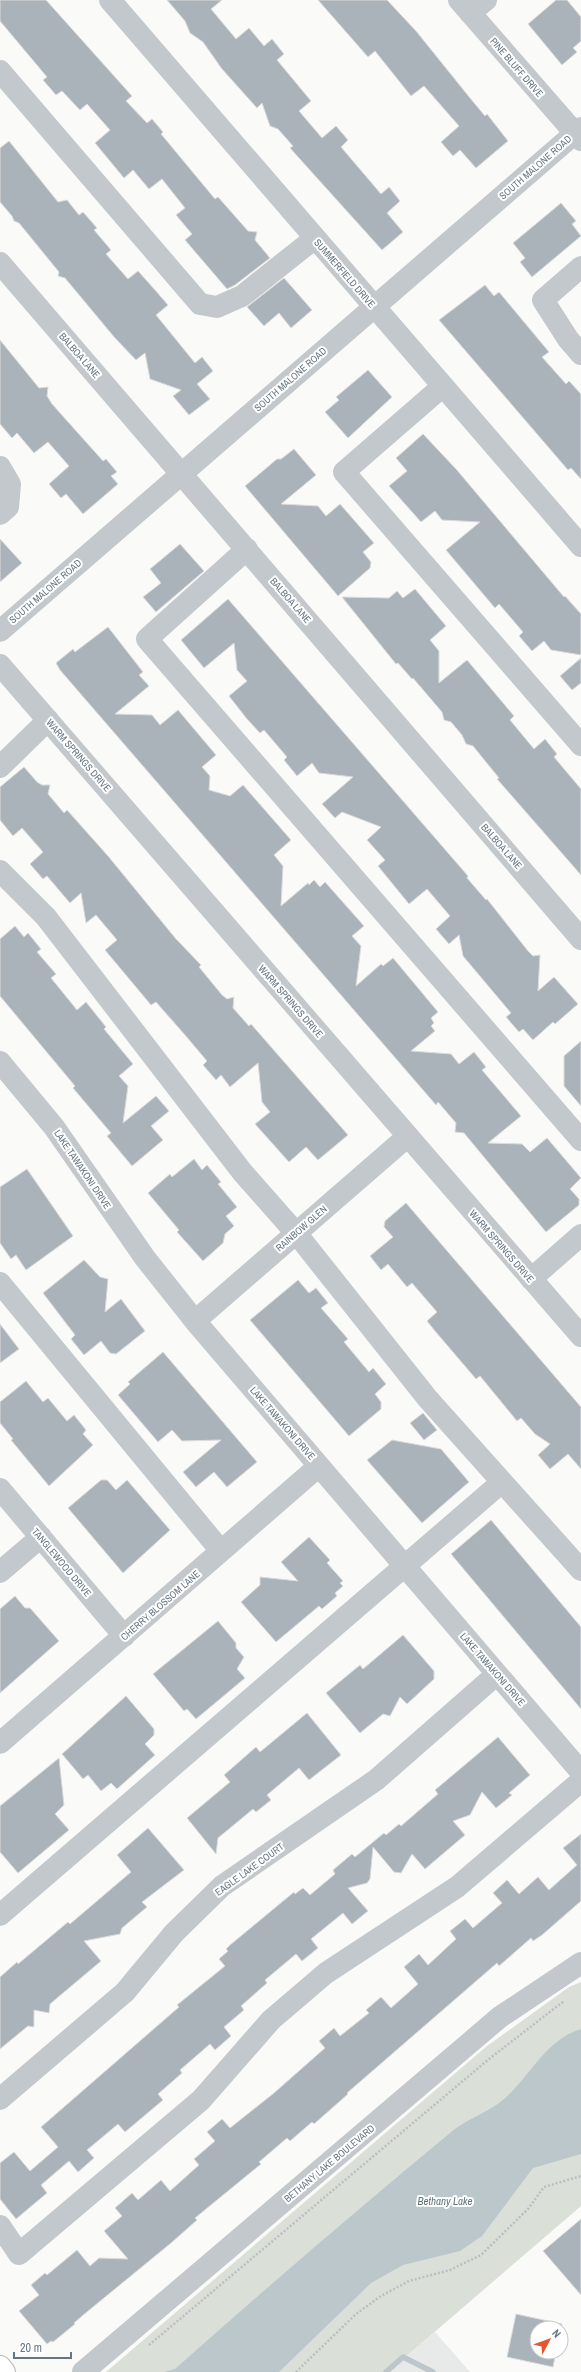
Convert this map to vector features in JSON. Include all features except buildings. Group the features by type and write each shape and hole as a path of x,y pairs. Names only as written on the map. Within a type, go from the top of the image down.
{"main road":[{"path":"0,2367 4,2372"}],"street":[{"name":"SUMMERFIELD DRIVE","path":"110,0 581,546"},
{"name":"PINE BLUFF DRIVE","path":"472,4 579,134"},
{"path":"0,71 200,304 217,307 242,296 315,238"},
{"name":"SOUTH MALONE ROAD","path":"0,631 374,307 579,134"},
{"name":"BALBOA LANE","path":"0,263 581,938"},
{"path":"581,267 543,300 568,339 581,354"},
{"path":"443,386 344,472 581,745"},
{"path":"0,467 10,484 8,507 0,514"},
{"path":"247,550 147,639 581,1140"},
{"name":"WARM SPRINGS DRIVE","path":"0,664 581,1336"},
{"path":"0,767 48,720"},
{"path":"0,871 46,917 243,1173 296,1233 428,1399 581,1570"},
{"name":"LAKE TAWAKONI DRIVE","path":"0,1062 54,1127 145,1258 195,1321 581,1772"},
{"name":"RAINBOW GLEN","path":"195,1321 408,1136"},
{"path":"531,1279 581,1235"},
{"path":"0,1283 221,1551"},
{"name":"CHERRY BLOSSOM LANE","path":"0,1743 319,1466"},
{"path":"0,1915 403,1565 502,1482"},
{"name":"TANGLEWOOD DRIVE","path":"0,1489 124,1636"},
{"path":"0,1572 41,1537"},
{"name":"EAGLE LAKE COURT","path":"0,2099 125,1992 174,1933 222,1886 376,1780 497,1674"},
{"path":"0,2226 18,2254 201,2100 271,2020 326,1973 457,1887 581,1781"},
{"name":"BETHANY LAKE BOULEVARD","path":"83,2372 500,2017 581,1963"}],"path":[{"path":"148,2346 489,2059 570,1997"},
{"path":"296,2372 356,2314 381,2296 409,2281 450,2270 481,2256 528,2209 544,2187 581,2176"}],"shaded area":[{"path":"581,1982 581,2206 388,2372 106,2372 487,2046 569,1987"},
{"path":"435,2332 470,2372 388,2372"}],"water":[{"name":"Bethany Lake","path":"581,2029 581,2154 533,2168 482,2236 460,2251 403,2265 371,2283 279,2372 164,2372 175,2369 311,2250 456,2128 504,2099 557,2041 568,2034"}],"waterway":[{"path":"386,2372 403,2357 433,2372"}]}
